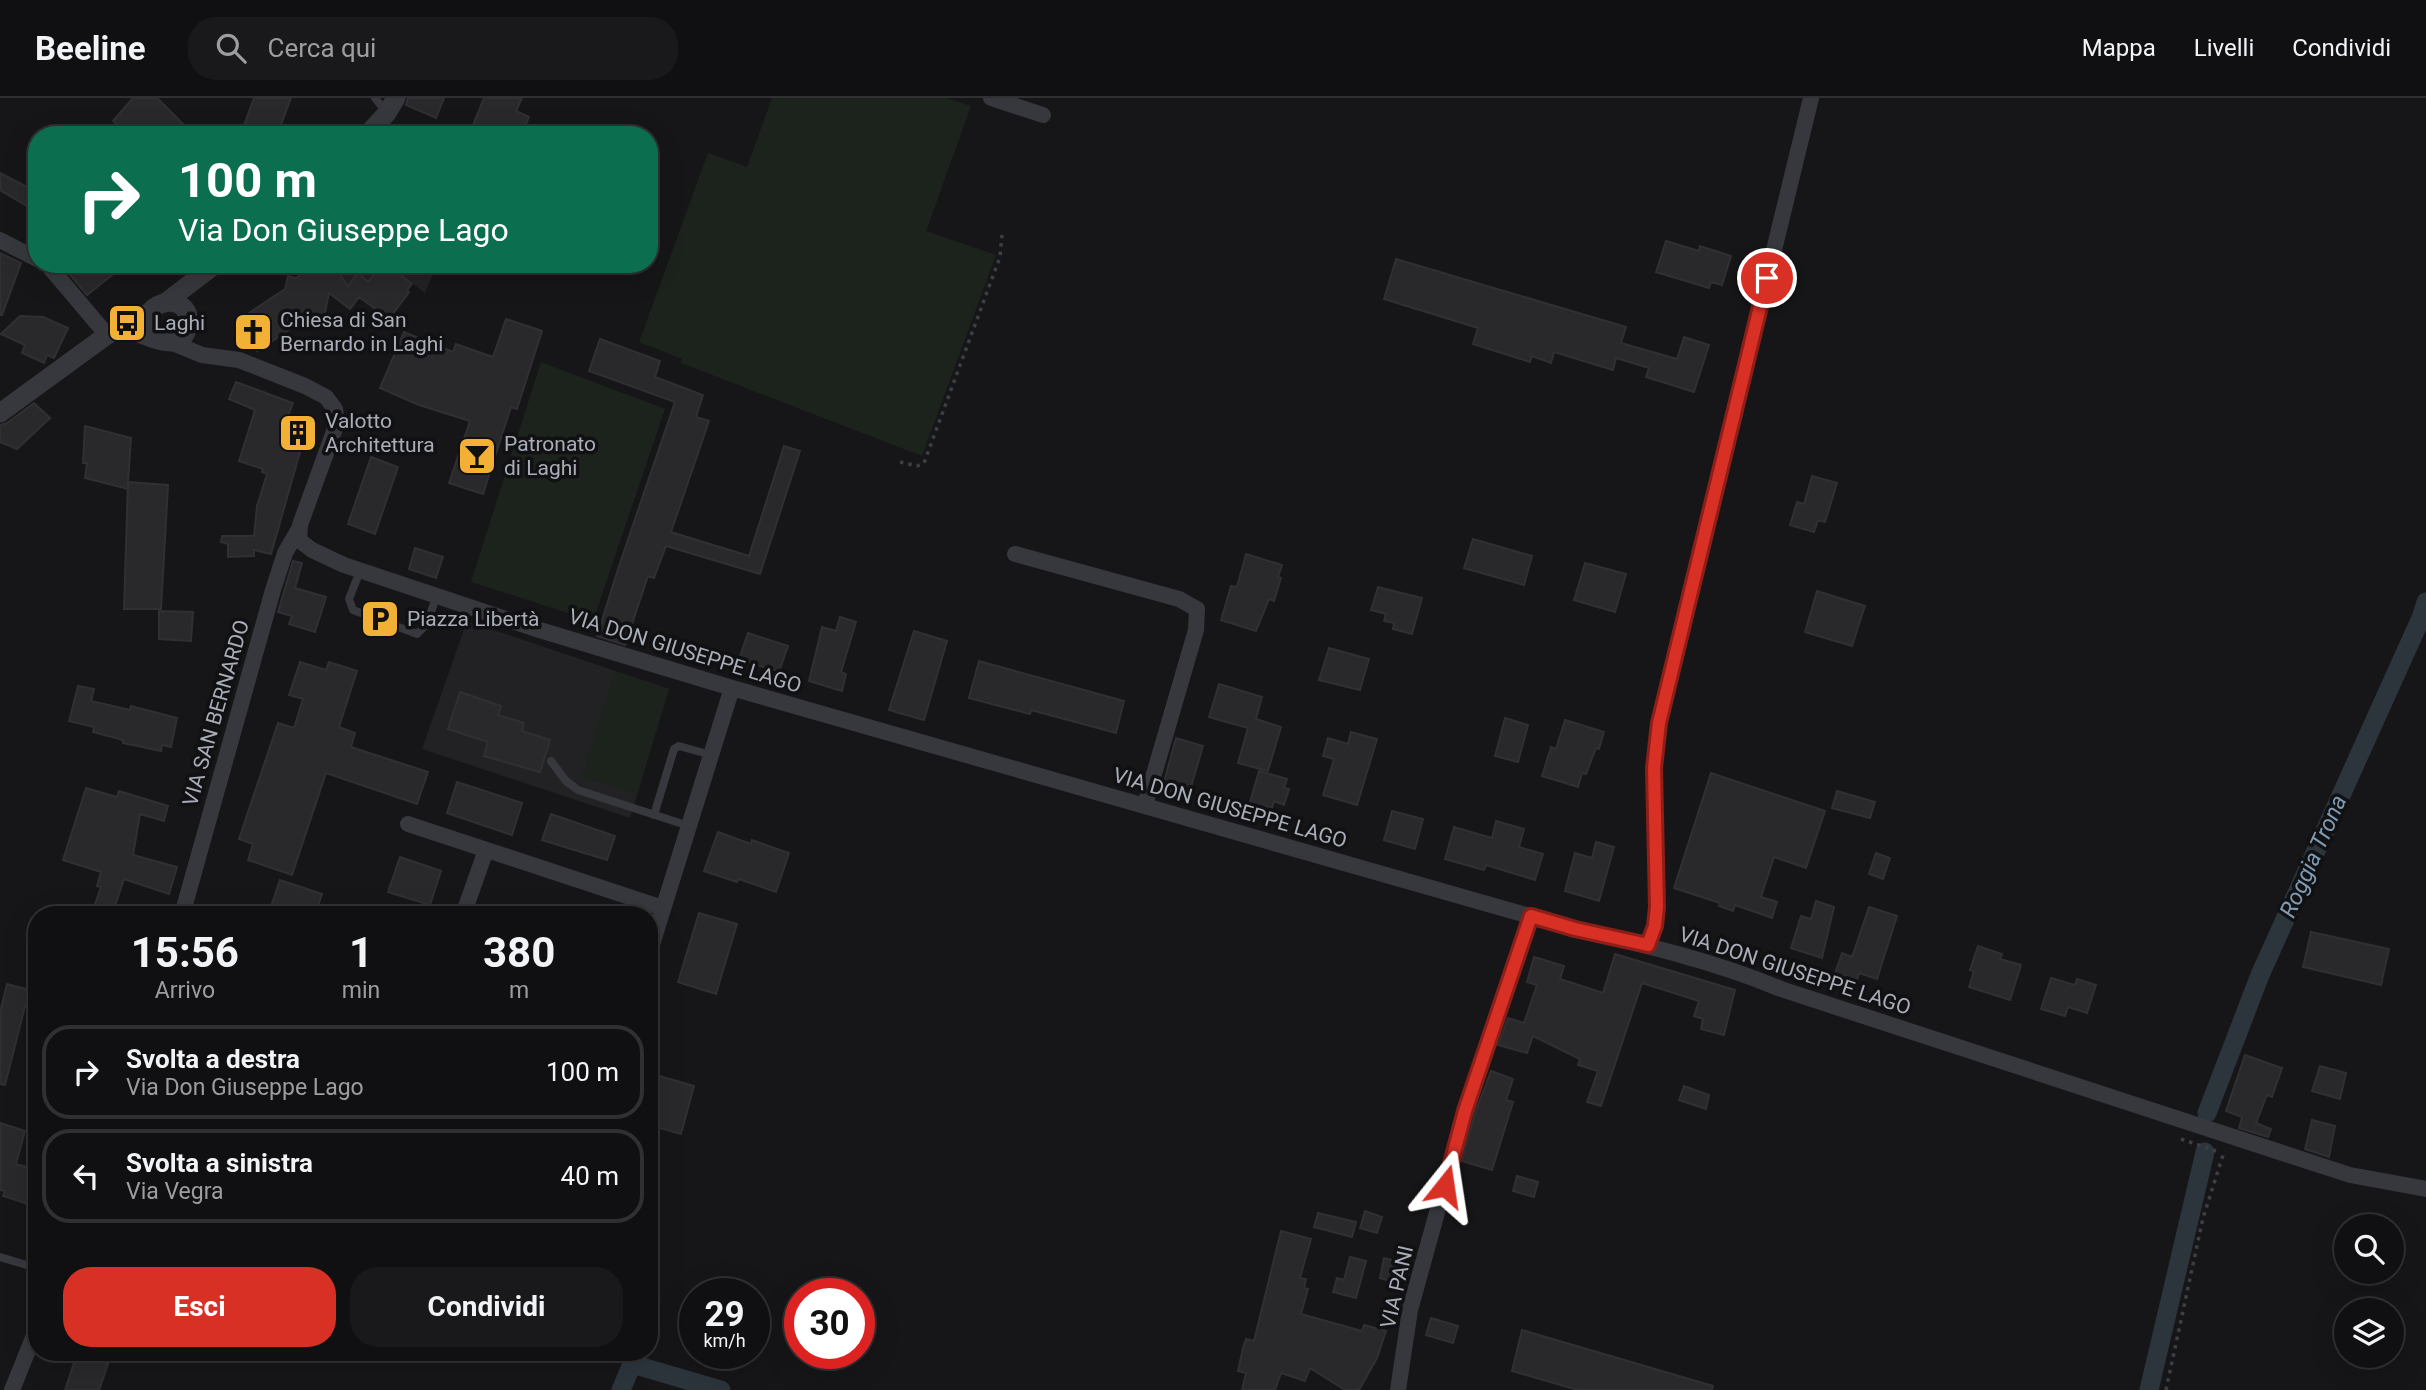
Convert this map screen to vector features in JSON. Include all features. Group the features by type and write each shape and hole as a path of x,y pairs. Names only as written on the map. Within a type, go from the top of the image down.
{"street":[{"path":"991,98 1043,115"},
{"path":"1648,945 1655,926 1657,907 1654,768 1659,723 1811,98"},
{"path":"373,126 386,103"},
{"path":"0,240 28,254"},
{"path":"56,273 115,331 171,337 189,323 167,308"},
{"path":"204,273 147,326 202,355 239,359 305,386 326,397 335,408 337,423 300,525"},
{"path":"0,413 115,331 167,308"},
{"name":"VIA DON GIUSEPPE LAGO","path":"300,525 299,540 312,550 359,571 436,597 732,688 1575,929 1648,945 1742,973 1781,989 2350,1175 2426,1189"},
{"name":"VIA SAN BERNARDO","path":"184,906 273,590 285,553 300,525"},
{"path":"1015,554 1179,599 1198,609 1196,630 1145,805"},
{"path":"658,924 732,688"},
{"path":"408,824 657,906"},
{"path":"466,906 486,850"},
{"path":"658,906 663,908"},
{"name":"VIA PANI","path":"1398,1390 1410,1311 1465,1111 1531,916"},
{"path":"12,1390 28,1350"}],"lane":[{"path":"359,571 349,599 352,610 417,634 427,624 436,597"},
{"path":"654,815 674,749 679,746 710,755"},
{"path":"551,761 566,781 578,790 689,826"},
{"path":"0,1257 28,1265"}],"path":[{"path":"901,462 917,466 924,463 1000,257 1002,235"},
{"path":"2166,1390 2203,1218 2230,1137"}],"shaded area":[{"path":"772,98 946,98 971,106 926,231 996,255 922,456 681,363 682,359 639,342 708,153 747,167"},
{"path":"340,273 358,273 349,285"},
{"path":"358,273 376,273 368,282"},
{"path":"399,273 433,273 425,293"},
{"path":"541,362 665,409 593,621 471,582"},
{"path":"467,621 669,689 630,818 422,749"},
{"path":"615,671 669,689 636,794 582,777"}],"building":[{"path":"133,98 157,98 185,126 118,126 113,121"},
{"path":"254,98 291,98 280,126 244,126"},
{"path":"408,98 444,98 436,118 406,105"},
{"path":"484,98 522,98 516,111 529,117 525,126 473,126"},
{"path":"0,173 28,187 28,207 0,190"},
{"path":"1666,241 1699,251 1700,246 1731,256 1722,285 1711,282 1709,288 1656,272"},
{"path":"0,253 21,263 2,315 0,315"},
{"path":"1396,259 1626,327 1621,343 1677,359 1684,337 1709,345 1694,392 1646,377 1649,368 1616,358 1613,370 1554,352 1551,363 1532,356 1530,362 1473,344 1478,328 1384,299"},
{"path":"69,273 110,273 112,275 87,295"},
{"path":"304,273 339,273 348,286 358,273 368,282 375,273 398,273 412,284 389,319 359,297 350,309 329,293 323,322 307,318 257,351 237,321 285,289 288,276 296,278"},
{"path":"20,316 43,317 68,328 54,358 47,355 44,363 22,353 25,345 1,334"},
{"path":"506,319 542,331 517,409 511,407 483,494 449,483 470,421 419,405 380,388 404,332 453,352 456,344 493,357"},
{"path":"600,339 660,361 655,377 703,395 696,417 709,421 671,532 749,556 784,446 800,451 760,574 666,546 654,578 648,576 625,645 597,636 675,402 589,371"},
{"path":"236,382 293,403 288,416 308,424 271,554 254,550 254,556 228,557 228,544 221,542 222,536 254,536 257,506 267,474 262,472 263,469 239,461 255,410 229,399"},
{"path":"34,403 50,418 17,449 0,442 0,425 7,423"},
{"path":"85,426 131,438 128,482 168,485 161,609 124,609 128,489 85,478"},
{"path":"371,457 398,467 375,534 348,524"},
{"path":"1812,476 1837,483 1825,522 1818,520 1814,532 1790,525 1797,502 1804,504"},
{"path":"1473,539 1532,556 1524,585 1464,568"},
{"path":"415,548 443,557 436,578 409,569"},
{"path":"1246,554 1282,565 1274,601 1269,599 1256,631 1221,620 1231,586 1237,587"},
{"path":"293,561 302,563 295,588 326,597 315,632 289,624 292,616 278,612"},
{"path":"1585,563 1626,574 1615,612 1574,600"},
{"path":"1378,587 1422,598 1412,634 1393,629 1394,623 1384,621 1386,614 1371,610"},
{"path":"1817,591 1865,606 1852,646 1805,632"},
{"path":"159,611 193,612 191,641 159,639"},
{"path":"840,617 856,622 841,672 846,674 842,691 809,681 822,627 836,631"},
{"path":"914,631 947,641 924,720 889,710"},
{"path":"748,633 788,646 779,672 739,659"},
{"path":"1329,648 1369,659 1360,690 1319,680"},
{"path":"979,661 1124,701 1116,733 1031,710 1030,714 969,698"},
{"path":"300,662 326,670 329,662 357,671 339,727 355,733 351,747 428,772 417,804 326,773 292,875 248,860 253,844 239,839 278,723 294,728 303,699 289,695"},
{"path":"1219,684 1262,697 1256,719 1281,727 1268,771 1238,763 1248,728 1209,717"},
{"path":"78,686 94,689 91,701 130,710 131,706 177,718 171,747 162,745 161,751 123,743 123,740 93,732 94,727 69,721"},
{"path":"460,692 501,706 498,715 524,723 522,731 550,740 540,772 484,756 488,742 448,729"},
{"path":"1505,718 1528,725 1518,762 1495,756"},
{"path":"1565,720 1604,732 1599,749 1596,748 1586,774 1582,773 1578,787 1542,776 1551,747 1556,749"},
{"path":"1351,732 1377,739 1357,805 1323,795 1334,759 1323,756 1328,738 1348,744"},
{"path":"1176,738 1203,746 1188,797 1162,789"},
{"path":"1259,771 1287,779 1284,788 1289,789 1284,805 1274,801 1272,808 1250,802"},
{"path":"1711,773 1825,811 1806,868 1774,857 1761,897 1777,902 1772,918 1735,905 1733,911 1719,906 1720,903 1674,888"},
{"path":"457,782 522,803 512,835 447,813"},
{"path":"86,788 117,797 119,791 168,806 164,821 140,814 133,855 177,867 169,894 124,879 115,906 94,906 101,887 97,886 101,872 63,860"},
{"path":"1837,791 1875,802 1870,818 1832,808"},
{"path":"1392,811 1423,819 1415,849 1384,840"},
{"path":"551,814 615,836 607,860 542,840"},
{"path":"1496,821 1524,829 1519,847 1543,854 1535,880 1486,865 1484,870 1445,859 1454,827 1492,838"},
{"path":"718,832 751,844 752,840 789,853 776,892 739,879 737,882 704,871"},
{"path":"1596,842 1614,847 1599,901 1565,891 1575,853 1592,858"},
{"path":"1876,853 1890,858 1883,879 1869,874"},
{"path":"400,857 441,871 430,905 388,892"},
{"path":"280,880 322,894 318,906 271,906"},
{"path":"1816,901 1834,907 1822,958 1791,948 1801,916 1811,919"},
{"path":"1869,907 1897,916 1877,979 1859,973 1857,980 1835,973 1842,953 1852,957"},
{"path":"699,913 737,924 716,994 678,982"},
{"path":"2311,932 2389,949 2381,985 2303,967"},
{"path":"1978,946 2002,954 2000,959 2021,965 2010,1000 1969,987 1974,971 1970,970"},
{"path":"1615,954 1735,990 1724,1035 1701,1029 1703,1019 1694,1016 1699,1001 1642,983 1601,1106 1587,1102 1598,1071 1578,1065 1580,1059 1533,1036 1527,1053 1498,1045 1508,1018 1524,1023 1537,985 1527,982 1534,957 1564,966 1560,979 1603,993"},
{"path":"2051,978 2075,985 2077,979 2096,985 2087,1013 2068,1007 2065,1016 2041,1009"},
{"path":"7,984 28,990 28,1007 25,1006 5,1085 0,1084 0,1013"},
{"path":"2245,1055 2282,1068 2272,1097 2267,1095 2256,1123 2271,1129 2268,1137 2239,1128 2242,1117 2226,1111"},
{"path":"2320,1066 2346,1073 2340,1099 2312,1091"},
{"path":"1491,1071 1513,1079 1506,1100 1513,1102 1492,1170 1462,1161 1475,1113"},
{"path":"658,1076 694,1086 681,1134 658,1128"},
{"path":"1684,1086 1709,1095 1706,1109 1679,1100"},
{"path":"2312,1120 2335,1126 2329,1157 2305,1149"},
{"path":"0,1123 25,1131 16,1164 28,1167 28,1204 3,1196 5,1191 0,1190"},
{"path":"1517,1176 1538,1182 1534,1197 1513,1191"},
{"path":"1365,1211 1382,1217 1377,1233 1360,1228"},
{"path":"1318,1213 1356,1222 1352,1237 1314,1227"},
{"path":"1281,1231 1311,1239 1300,1278 1306,1279 1304,1288 1308,1289 1301,1314 1362,1331 1364,1325 1386,1331 1377,1358 1359,1390 1345,1390 1310,1368 1305,1381 1281,1373 1275,1390 1242,1390 1246,1373 1238,1371 1243,1348 1246,1339 1254,1341"},
{"path":"1350,1257 1366,1261 1356,1298 1333,1292 1337,1278 1344,1280"},
{"path":"1384,1258 1403,1263 1397,1283 1380,1278"},
{"path":"1431,1318 1458,1326 1453,1343 1426,1335"},
{"path":"1522,1330 1713,1386 1712,1390 1578,1390 1512,1371"},
{"path":"75,1361 99,1361 108,1364 99,1390 65,1390"}],"waterway":[{"name":"Roggia Trona","path":"2207,1113 2260,975 2426,602"},
{"name":"Roggia Trona","path":"2149,1390 2205,1152"},
{"path":"621,1390 632,1364 721,1390"}],"place":[{"name":"Laghi","path":"127,323"},
{"name":"Chiesa di San Bernardo in Laghi","path":"253,332"},
{"name":"Valotto Architettura","path":"298,433"},
{"name":"Patronato di Laghi","path":"477,456"},
{"name":"Piazza Libertà","path":"380,619"}],"route":[{"path":"1445,1186 1465,1111 1531,916 1648,945 1655,926 1657,907 1654,768 1659,723 1767,278"}]}
